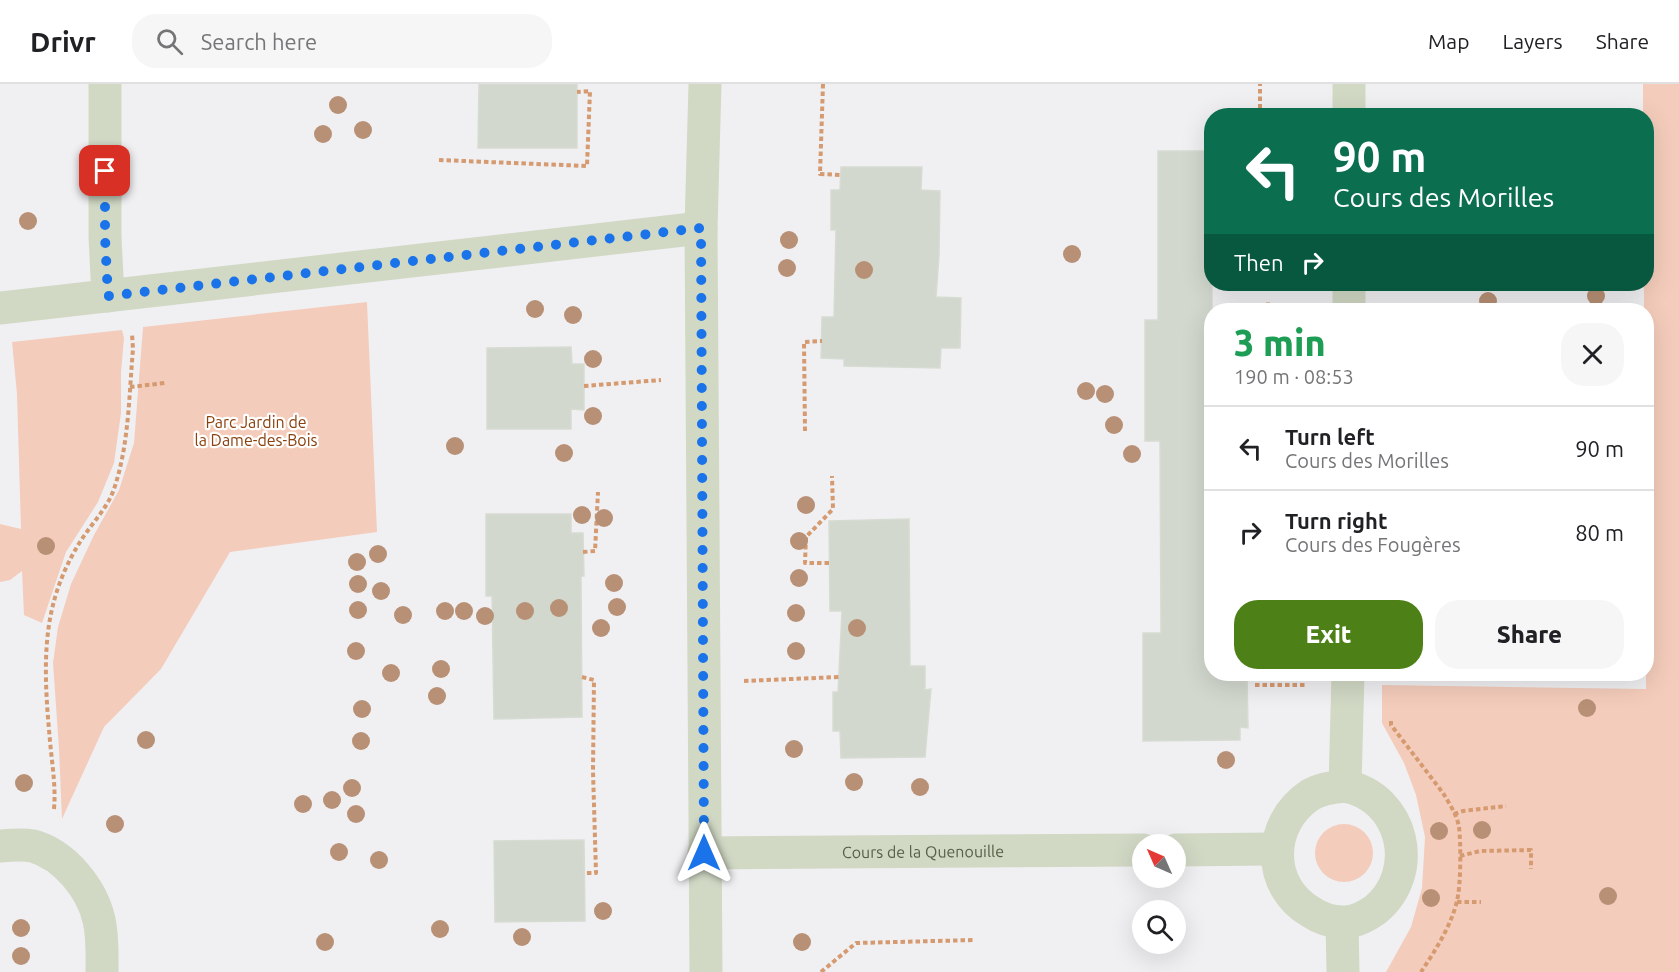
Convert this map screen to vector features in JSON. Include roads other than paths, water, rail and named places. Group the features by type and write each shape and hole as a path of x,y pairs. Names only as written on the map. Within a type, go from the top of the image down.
{"street":[{"path":"105,84 105,237 108,296"},
{"path":"705,84 701,228 706,972"},
{"path":"1349,84 1349,108"},
{"path":"0,308 701,228"},
{"path":"1345,786 1348,681"},
{"path":"1345,786 1357,788 1369,794 1394,820 1400,839 1401,861 1395,885 1382,904 1367,916 1356,921 1342,923 1320,917 1300,906 1287,890 1279,870 1277,849 1282,827 1294,808 1312,794 1345,786"},
{"path":"0,846 31,846 47,851 66,866 81,883 93,900 100,921 102,972"},
{"path":"1186,850 1277,849"},
{"name":"Cours de la Quenouille","path":"704,853 1132,850"},
{"path":"1342,923 1343,972"}],"park label":[{"name":"Parc Jardin de la Dame-des-Bois","path":"256,431"}]}
